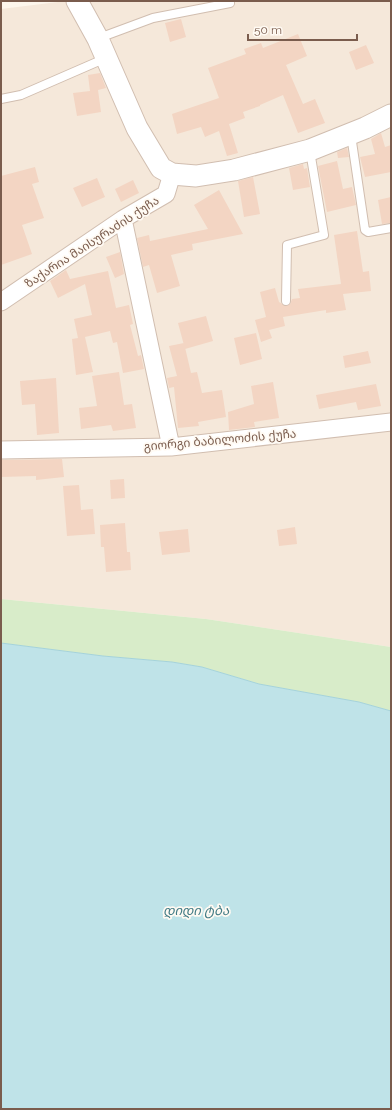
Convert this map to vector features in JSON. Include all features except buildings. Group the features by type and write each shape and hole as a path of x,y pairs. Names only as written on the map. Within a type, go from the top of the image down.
{"street":[{"path":"77,1 98,39 137,128 161,168 172,174 196,176 234,170 310,150 351,134 391,115"},
{"name":"ზაქარია მაისურაძის ქუჩა","path":"1,302 123,219 166,194 172,174"},
{"path":"123,219 171,447"},
{"name":"გიორგი ბაბილოძის ქუჩა","path":"1,450 171,447 391,422"}],"lane":[{"path":"98,39 153,18 230,3"},
{"path":"1,99 21,95 106,58"},
{"path":"351,134 364,230 368,232 391,228"},
{"path":"286,302 288,245 324,235 310,150"}],"shaded area":[{"path":"66,1 391,1 391,647 206,619 1,599 1,9"}],"green space":[{"path":"1,599 206,619 391,647 391,711 359,702 259,684 202,667 172,662 103,656 1,643"}],"water":[{"name":"დიდი ტბა","path":"1,643 103,656 172,662 202,667 259,684 359,702 391,711 391,1109 1,1109"}]}
